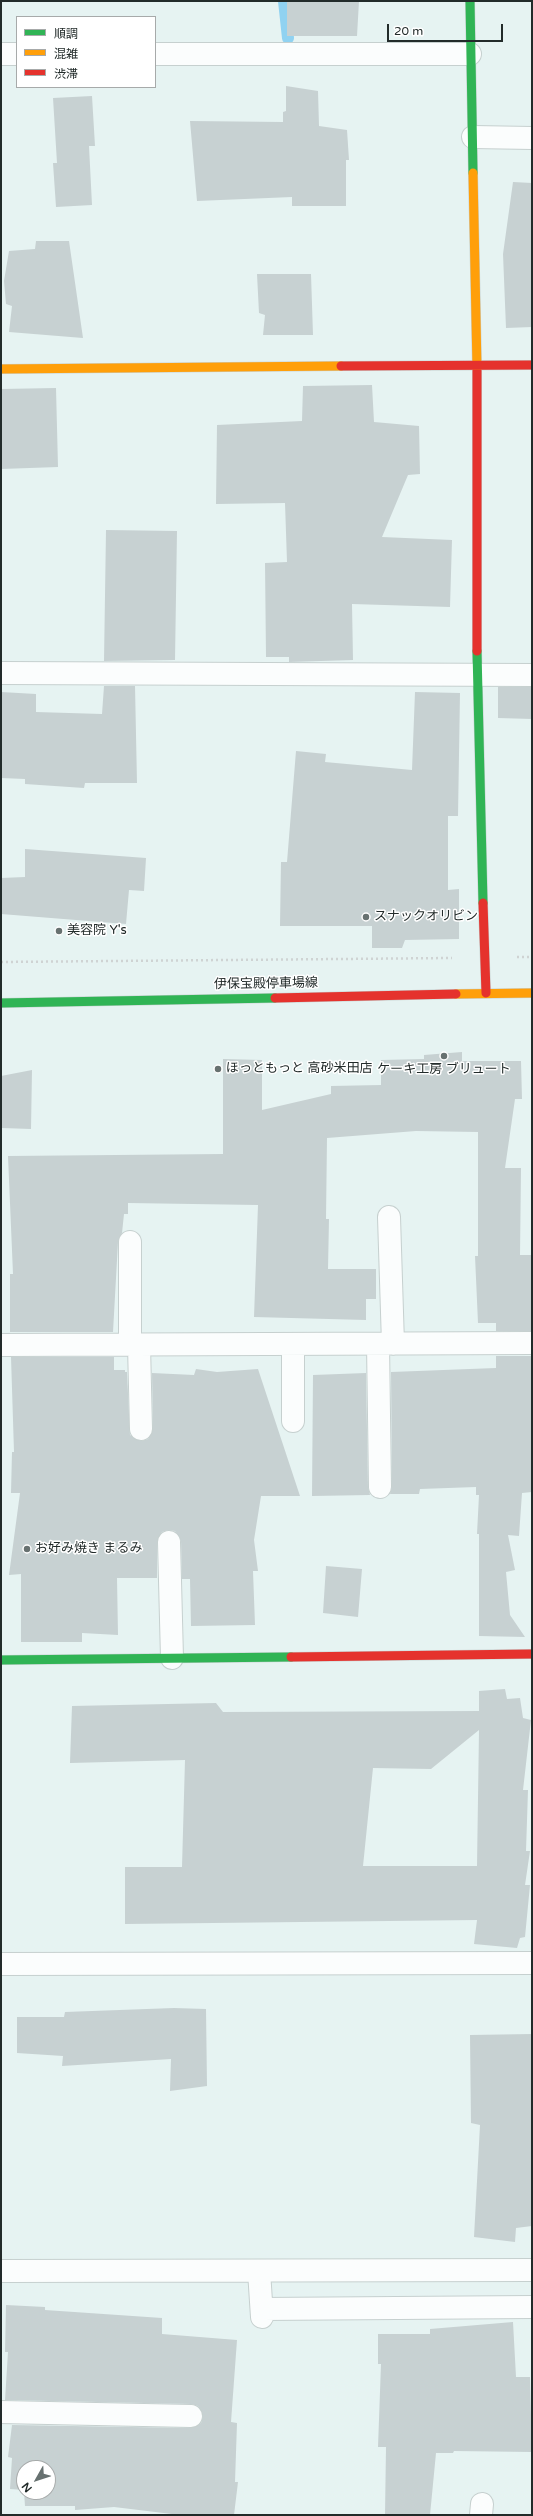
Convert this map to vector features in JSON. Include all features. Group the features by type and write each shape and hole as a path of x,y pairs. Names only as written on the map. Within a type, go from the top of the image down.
{"street":[{"path":"470,1 477,366 477,676 486,993"},
{"path":"1,54 16,54"},
{"path":"156,54 470,54"},
{"path":"473,137 532,138"},
{"path":"1,369 532,365"},
{"path":"1,674 532,675"},
{"name":"伊保宝殿停車場線","path":"1,1003 532,993"},
{"path":"380,1487 386,1344 389,1217"},
{"path":"130,1242 141,1430"},
{"path":"293,1344 293,1422"},
{"path":"1,1345 532,1344"},
{"path":"169,1542 172,1658"},
{"path":"1,1660 532,1654"},
{"path":"1,1964 532,1963"},
{"path":"1,2271 532,2270"},
{"path":"259,2271 262,2313 532,2307"},
{"path":"1,2412 191,2416"}],"path":[{"path":"1,962 459,958 486,955 532,957"}],"building":[{"path":"287,1 359,1 357,36 287,36"},
{"path":"286,86 318,91 319,126 347,130 349,160 346,160 346,206 292,206 292,197 197,201 190,121 283,122 283,112 286,111"},
{"path":"92,96 95,146 89,146 92,205 56,207 53,163 57,163 53,98"},
{"path":"513,182 532,183 532,327 506,328 503,254"},
{"path":"36,241 69,241 83,338 9,332 12,306 6,304 4,281 9,251 35,249"},
{"path":"257,274 311,274 313,335 263,335 265,315 259,313"},
{"path":"372,385 374,422 419,426 420,474 408,475 382,537 452,540 450,607 352,604 353,660 289,662 289,657 266,657 265,563 287,562 285,503 216,504 217,425 302,421 303,386"},
{"path":"56,388 58,467 1,469 1,389"},
{"path":"106,530 177,531 175,660 104,661"},
{"path":"104,686 135,686 137,783 85,783 84,788 25,784 25,779 1,778 1,692 36,694 36,712 102,714"},
{"path":"498,687 532,687 532,719 498,718"},
{"path":"415,692 460,693 458,816 448,816 448,890 459,889 459,939 405,940 402,948 372,948 372,926 280,926 281,862 287,862 296,751 326,754 325,762 412,770"},
{"path":"25,849 146,858 144,891 129,890 126,924 1,914 1,878 25,877"},
{"path":"462,1052 462,1061 521,1061 522,1099 515,1099 505,1168 521,1168 520,1255 532,1255 532,1331 496,1331 496,1323 478,1323 475,1256 478,1256 478,1132 416,1131 327,1138 326,1219 329,1219 328,1269 376,1269 376,1299 366,1299 366,1320 254,1317 258,1205 128,1203 128,1214 124,1214 122,1233 118,1242 113,1332 10,1332 10,1274 13,1274 8,1156 223,1154 223,1059 262,1060 262,1110 331,1094 331,1086 381,1085 381,1060 424,1059 424,1055"},
{"path":"32,1070 31,1129 2,1128 1,1076"},
{"path":"496,1356 532,1356 532,1492 522,1493 519,1536 508,1535 515,1570 506,1572 510,1615 525,1637 479,1636 479,1534 477,1534 479,1495 476,1495 476,1487 420,1489 419,1494 390,1494 392,1487 391,1372 496,1368"},
{"path":"11,1357 114,1357 114,1370 125,1370 125,1372 127,1372 130,1435 141,1441 148,1439 153,1429 152,1373 194,1375 196,1369 217,1372 258,1369 300,1496 261,1496 254,1540 258,1571 253,1571 255,1625 191,1626 190,1579 182,1579 181,1541 175,1531 168,1530 162,1532 157,1542 157,1578 117,1578 118,1635 82,1633 82,1642 21,1642 21,1574 9,1575 20,1493 11,1493 12,1452 14,1452"},
{"path":"366,1373 368,1487 370,1495 312,1496 313,1375"},
{"path":"326,1566 362,1569 358,1617 323,1613"},
{"path":"505,1689 507,1699 520,1698 523,1718 531,1720 523,1790 528,1790 526,1851 530,1851 525,1885 530,1885 525,1937 520,1938 517,1948 474,1944 477,1920 125,1924 125,1867 182,1867 185,1760 70,1763 72,1706 216,1703 223,1712 479,1711 479,1691","holes":["479,1730 477,1866 363,1866 373,1768 431,1769"]},
{"path":"174,2008 206,2009 207,2086 170,2091 171,2059 62,2066 63,2056 17,2053 17,2017 64,2017 65,2012"},
{"path":"532,2034 532,2226 516,2228 515,2242 474,2237 480,2125 471,2123 470,2035"},
{"path":"6,2305 45,2307 45,2310 162,2318 162,2334 237,2340 231,2422 237,2423 235,2482 238,2482 234,2515 180,2515 114,2507 75,2510 75,2506 25,2506 25,2500 56,2500 56,2460 16,2460 16,2489 10,2489 12,2458 8,2457 12,2425 191,2428 201,2423 203,2416 198,2406 191,2404 5,2400 8,2352 5,2352"},
{"path":"513,2322 516,2377 530,2377 532,2452 454,2451 453,2453 436,2453 430,2515 385,2515 386,2447 378,2447 381,2364 378,2364 378,2334 430,2334 430,2329"}],"waterway":[{"path":"284,1 288,38"}],"traffic: fast":[{"path":"470,1 473,173"},
{"path":"477,651 483,903"},
{"path":"1,1003 275,998"},
{"path":"1,1660 291,1657"}],"traffic: slow":[{"path":"473,173 477,368"},
{"path":"1,369 341,366"},
{"path":"456,994 532,993"}],"traffic: jam":[{"path":"341,366 532,365"},
{"path":"477,368 477,651"},
{"path":"483,903 486,993"},
{"path":"275,998 456,994"},
{"path":"291,1657 532,1654"}],"place":[{"name":"スナックオリビン","path":"366,917"},
{"name":"美容院 Y's","path":"59,931"},
{"name":"ケーキ工房 ブリュート","path":"444,1056"},
{"name":"ほっともっと 高砂米田店","path":"218,1069"},
{"name":"お好み焼き まるみ","path":"27,1549"}]}
